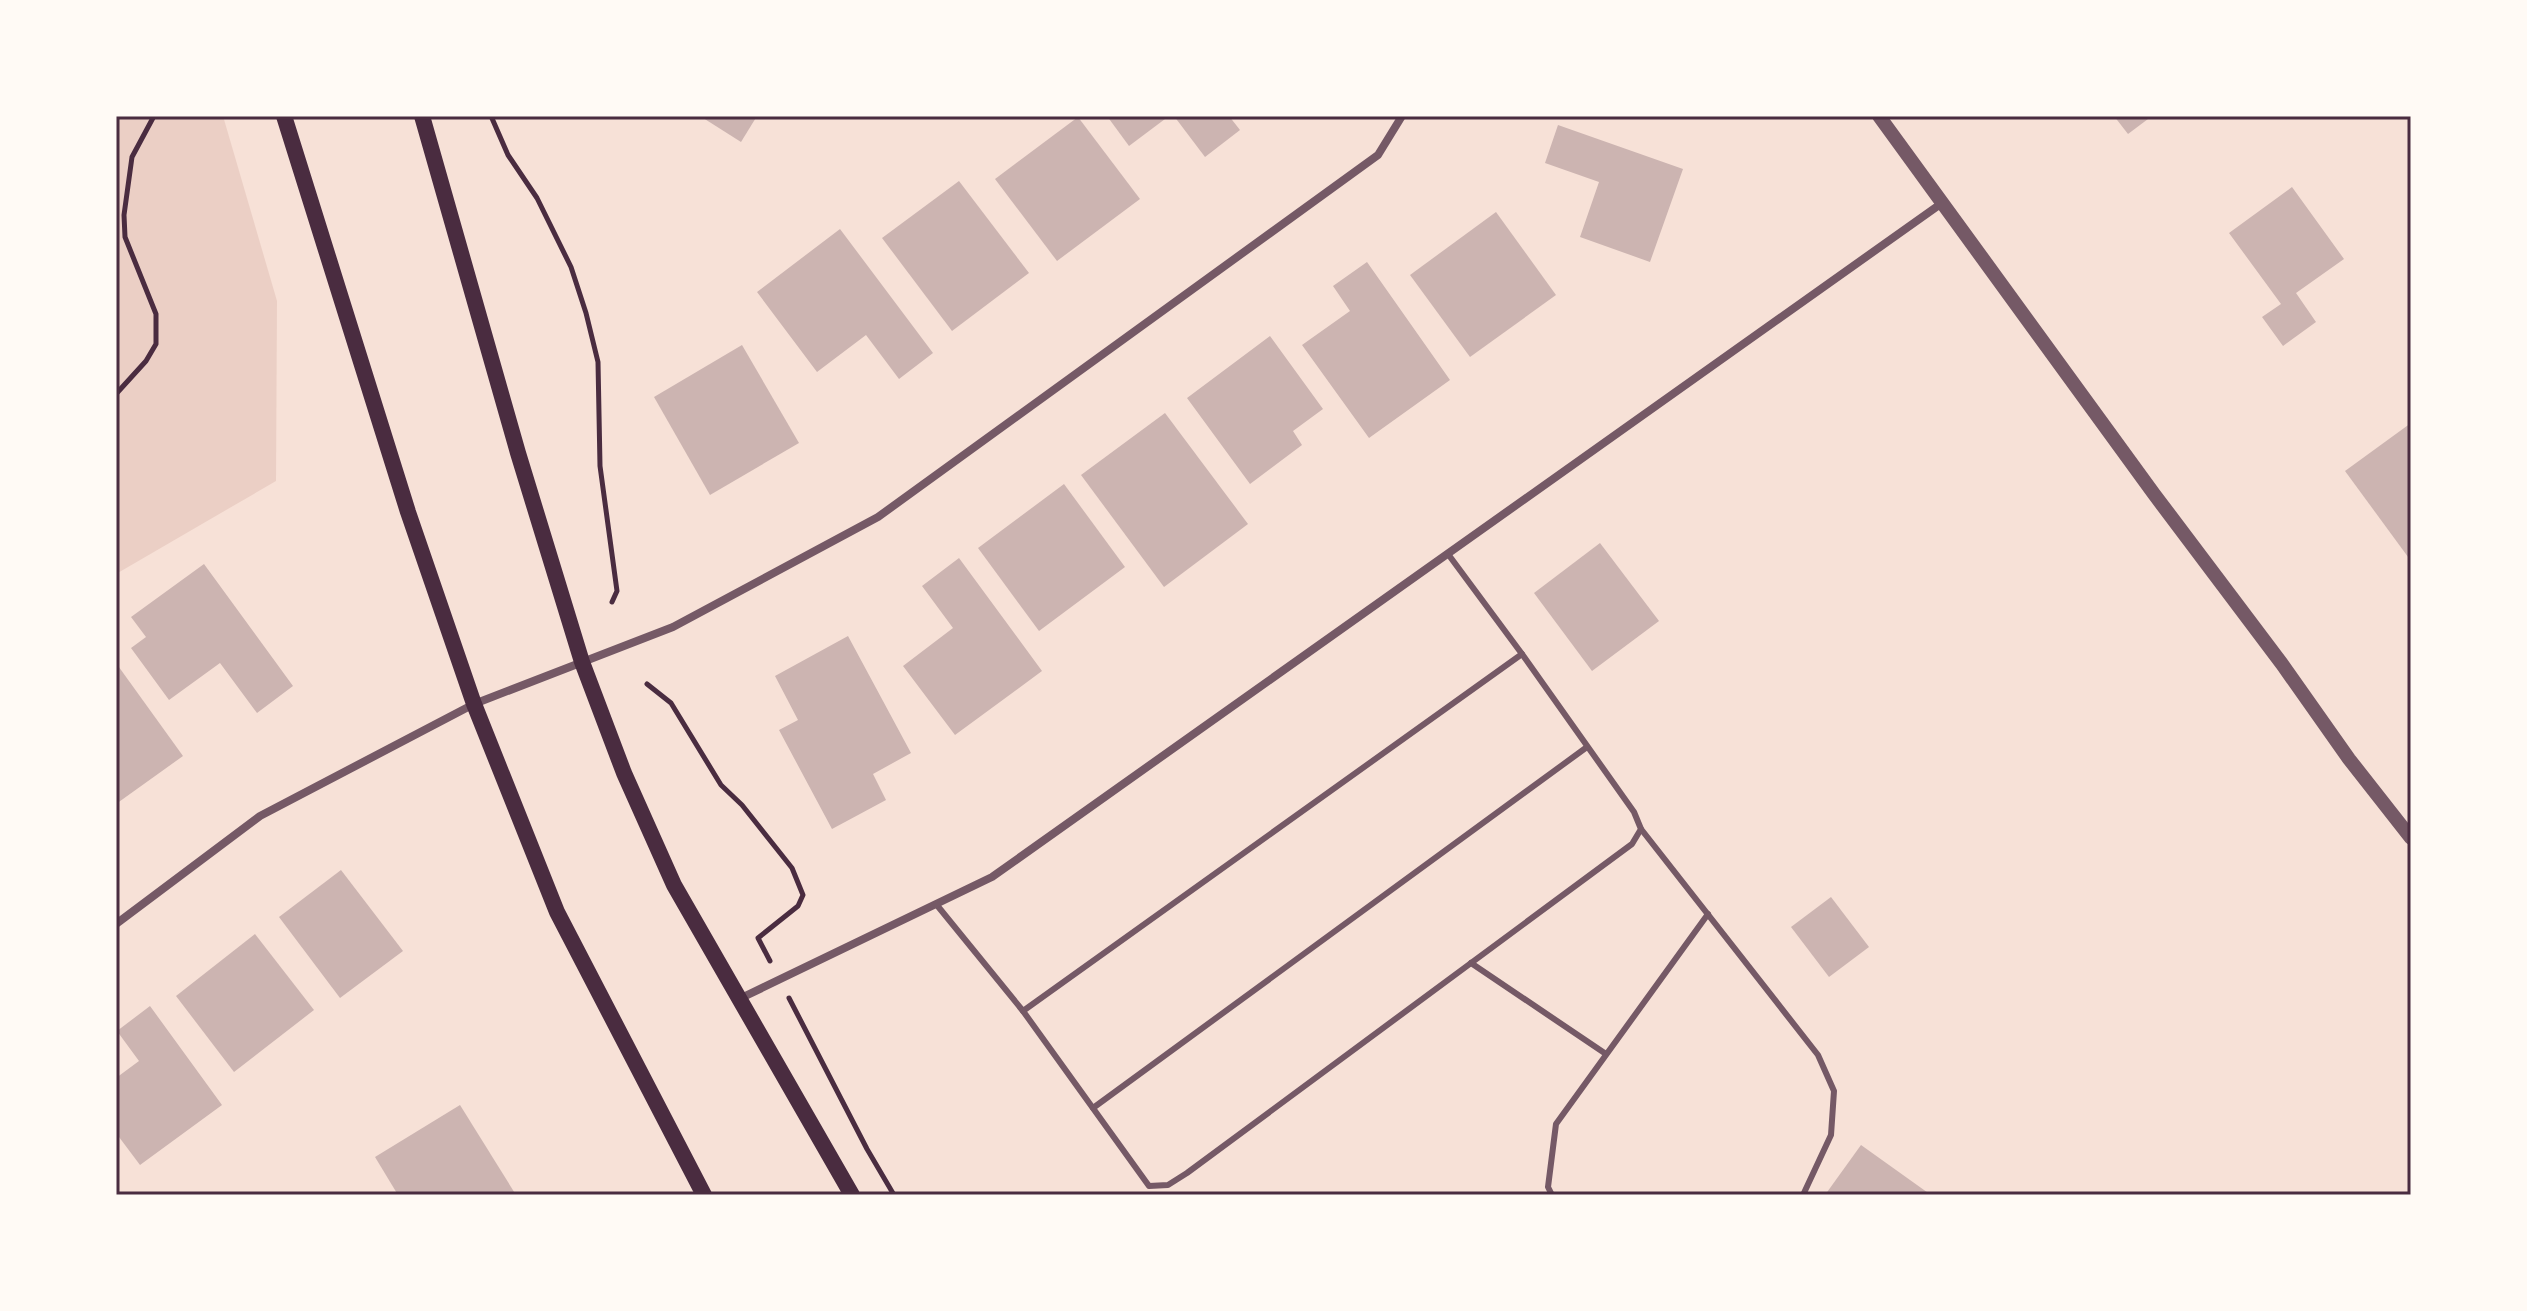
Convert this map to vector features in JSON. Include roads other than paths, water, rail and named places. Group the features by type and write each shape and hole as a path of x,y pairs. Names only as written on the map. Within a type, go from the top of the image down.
{"main road":[{"path":"284,116 408,512 474,704 557,912 704,1195"},
{"path":"422,116 518,453 582,662 624,773 674,885 852,1195"}],"street":[{"path":"116,924 260,816 474,704 673,627 878,517 1378,155 1402,116"},
{"path":"1879,116 2349,759 2411,838"},
{"path":"739,999 992,877 1942,203"}],"lane":[{"path":"1448,554 1634,812 1641,829 1818,1055 1834,1091 1831,1135 1803,1195"},
{"path":"1023,1011 1522,654"},
{"path":"1093,1108 1587,747"},
{"path":"936,904 1023,1011 1149,1186 1168,1185 1632,844 1641,829"},
{"path":"1552,1195 1548,1187 1556,1124 1708,914"},
{"path":"1471,963 1606,1054"}]}
